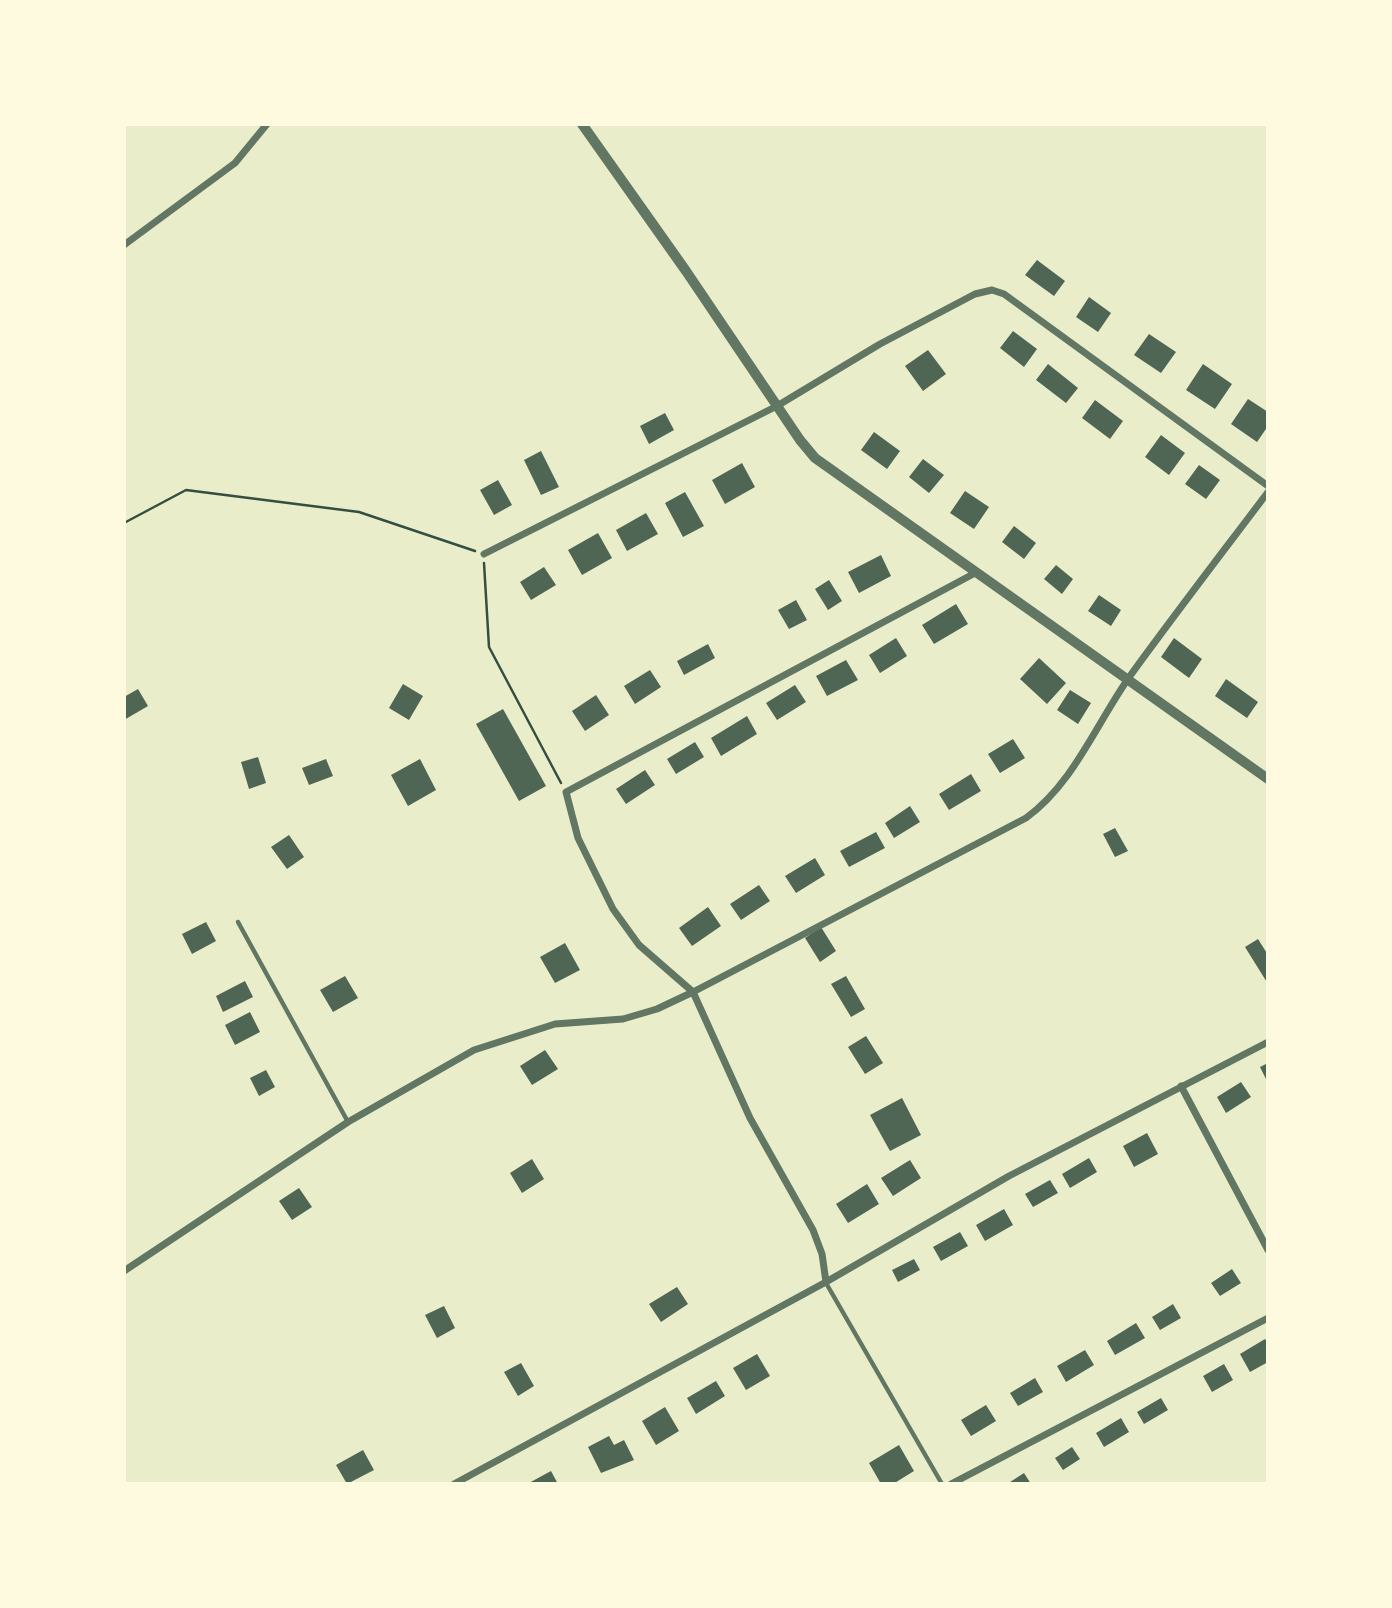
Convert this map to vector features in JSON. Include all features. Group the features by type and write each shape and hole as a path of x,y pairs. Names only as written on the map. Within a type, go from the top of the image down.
{"street":[{"path":"124,245 235,163 267,124"},
{"path":"582,124 815,458 1268,779"},
{"path":"484,554 777,406 880,344 975,295 992,290 1004,294 1268,486"},
{"path":"124,1271 348,1122 474,1050 555,1024 623,1019 657,1009 1035,811 1059,788 1128,678 1268,492"},
{"path":"826,1282 822,1254 813,1230 750,1118 693,992 639,945 613,909 578,838 566,792 977,571"},
{"path":"454,1484 826,1282 1009,1176 1268,1042"},
{"path":"1181,1086 1268,1250"},
{"path":"951,1484 1268,1318"}],"lane":[{"path":"238,922 348,1122"},
{"path":"826,1282 942,1484"}],"path":[{"path":"124,523 186,490 359,512 484,554 489,647 566,792"}],"building":[{"path":"1037,260 1065,281 1054,296 1025,275"},
{"path":"1089,297 1111,313 1098,332 1076,317"},
{"path":"1013,331 1037,349 1024,367 1000,348"},
{"path":"1149,334 1176,352 1161,373 1134,355"},
{"path":"928,350 946,374 923,391 905,366"},
{"path":"1048,364 1078,388 1066,403 1036,380"},
{"path":"1203,364 1232,384 1215,409 1186,390"},
{"path":"1248,399 1268,412 1268,426 1257,442 1231,424"},
{"path":"1095,400 1123,421 1110,439 1082,418"},
{"path":"665,413 674,430 649,444 640,426"},
{"path":"874,432 900,451 887,469 861,450"},
{"path":"1161,435 1185,453 1169,475 1145,457"},
{"path":"541,451 559,487 541,495 524,460"},
{"path":"923,459 944,475 929,493 909,477"},
{"path":"742,463 755,487 725,504 712,480"},
{"path":"1199,465 1220,480 1206,499 1185,484"},
{"path":"498,480 512,505 494,515 480,490"},
{"path":"965,491 989,507 974,529 950,513"},
{"path":"685,492 704,526 683,537 665,503"},
{"path":"646,513 658,534 627,551 616,530"},
{"path":"1014,526 1036,543 1024,559 1002,542"},
{"path":"598,533 612,558 582,575 568,550"},
{"path":"881,555 891,576 859,593 848,572"},
{"path":"1056,565 1073,579 1062,594 1044,579"},
{"path":"544,567 556,585 531,600 520,582"},
{"path":"829,580 842,601 828,610 815,589"},
{"path":"1099,595 1121,610 1111,626 1088,611"},
{"path":"796,600 807,620 789,629 778,610"},
{"path":"956,604 968,624 934,644 922,625"},
{"path":"896,638 907,656 880,673 869,655"},
{"path":"1174,638 1202,659 1189,678 1161,657"},
{"path":"708,644 715,658 684,675 677,661"},
{"path":"1039,658 1066,683 1047,704 1020,679"},
{"path":"846,660 858,680 827,696 816,676"},
{"path":"650,670 661,687 635,704 624,686"},
{"path":"1226,679 1258,702 1247,718 1215,696"},
{"path":"403,684 423,696 409,720 389,708"},
{"path":"795,685 806,702 777,720 766,703"},
{"path":"138,689 148,706 124,720 124,697"},
{"path":"1070,690 1091,703 1078,724 1057,710"},
{"path":"596,695 609,715 585,731 572,711"},
{"path":"503,709 546,786 519,801 476,724"},
{"path":"747,716 757,734 721,756 711,738"},
{"path":"1013,739 1025,758 1000,773 988,754"},
{"path":"695,742 704,757 676,774 667,759"},
{"path":"258,757 266,783 249,789 241,762"},
{"path":"326,759 333,776 309,785 302,768"},
{"path":"420,759 436,790 408,806 391,775"},
{"path":"645,770 655,785 626,804 616,789"},
{"path":"971,774 981,791 949,810 939,794"},
{"path":"910,806 920,822 894,838 885,823"},
{"path":"1115,828 1128,851 1115,857 1103,834"},
{"path":"876,832 885,848 849,867 840,851"},
{"path":"289,835 304,857 287,869 271,847"},
{"path":"815,858 825,875 796,893 785,876"},
{"path":"759,885 770,901 741,920 730,904"},
{"path":"708,907 721,926 692,946 679,928"},
{"path":"206,922 216,941 192,954 182,934"},
{"path":"821,927 836,951 820,962 805,938"},
{"path":"1258,939 1268,955 1268,984 1245,947"},
{"path":"565,943 580,970 555,983 540,957"},
{"path":"345,976 358,998 333,1012 320,990"},
{"path":"846,976 865,1009 851,1017 831,984"},
{"path":"245,981 253,997 223,1012 216,996"},
{"path":"250,1012 260,1032 235,1045 225,1025"},
{"path":"866,1036 883,1063 865,1074 848,1047"},
{"path":"545,1050 558,1069 532,1085 520,1066"},
{"path":"1268,1063 1268,1083 1260,1067"},
{"path":"266,1070 275,1087 259,1096 250,1078"},
{"path":"1241,1082 1251,1097 1226,1113 1217,1097"},
{"path":"902,1098 921,1135 890,1151 870,1115"},
{"path":"1147,1133 1158,1154 1134,1167 1123,1146"},
{"path":"1089,1158 1097,1172 1070,1188 1062,1174"},
{"path":"532,1159 544,1179 522,1193 510,1173"},
{"path":"910,1160 921,1178 893,1196 881,1178"},
{"path":"1050,1180 1058,1193 1033,1207 1025,1194"},
{"path":"867,1184 879,1204 848,1223 836,1204"},
{"path":"299,1188 312,1207 292,1220 279,1201"},
{"path":"1004,1209 1013,1225 985,1241 976,1225"},
{"path":"960,1232 968,1246 941,1261 933,1247"},
{"path":"914,1259 920,1270 898,1282 892,1270"},
{"path":"1232,1269 1241,1283 1220,1296 1211,1283"},
{"path":"677,1287 688,1304 661,1322 649,1304"},
{"path":"1173,1304 1181,1318 1160,1330 1152,1317"},
{"path":"444,1306 455,1328 437,1338 425,1315"},
{"path":"1136,1323 1145,1338 1115,1355 1107,1341"},
{"path":"1265,1339 1268,1343 1268,1362 1250,1372 1240,1354"},
{"path":"1085,1350 1094,1365 1066,1382 1057,1366"},
{"path":"757,1354 770,1376 746,1390 733,1368"},
{"path":"521,1363 534,1386 518,1396 504,1372"},
{"path":"1224,1364 1233,1380 1212,1392 1203,1376"},
{"path":"1035,1378 1043,1392 1018,1406 1010,1393"},
{"path":"716,1381 725,1396 696,1414 687,1398"},
{"path":"1161,1398 1168,1410 1144,1424 1137,1412"},
{"path":"986,1405 996,1421 971,1436 961,1420"},
{"path":"665,1407 679,1431 656,1445 642,1421"},
{"path":"1121,1418 1129,1432 1104,1447 1096,1433"},
{"path":"609,1436 614,1445 624,1440 634,1460 601,1473 588,1447"},
{"path":"899,1445 914,1471 893,1484 881,1484 869,1463"},
{"path":"1072,1447 1080,1459 1063,1470 1055,1458"},
{"path":"363,1450 374,1470 347,1484 336,1465"},
{"path":"551,1471 558,1484 527,1484"},
{"path":"1024,1473 1031,1484 1007,1484"}]}
